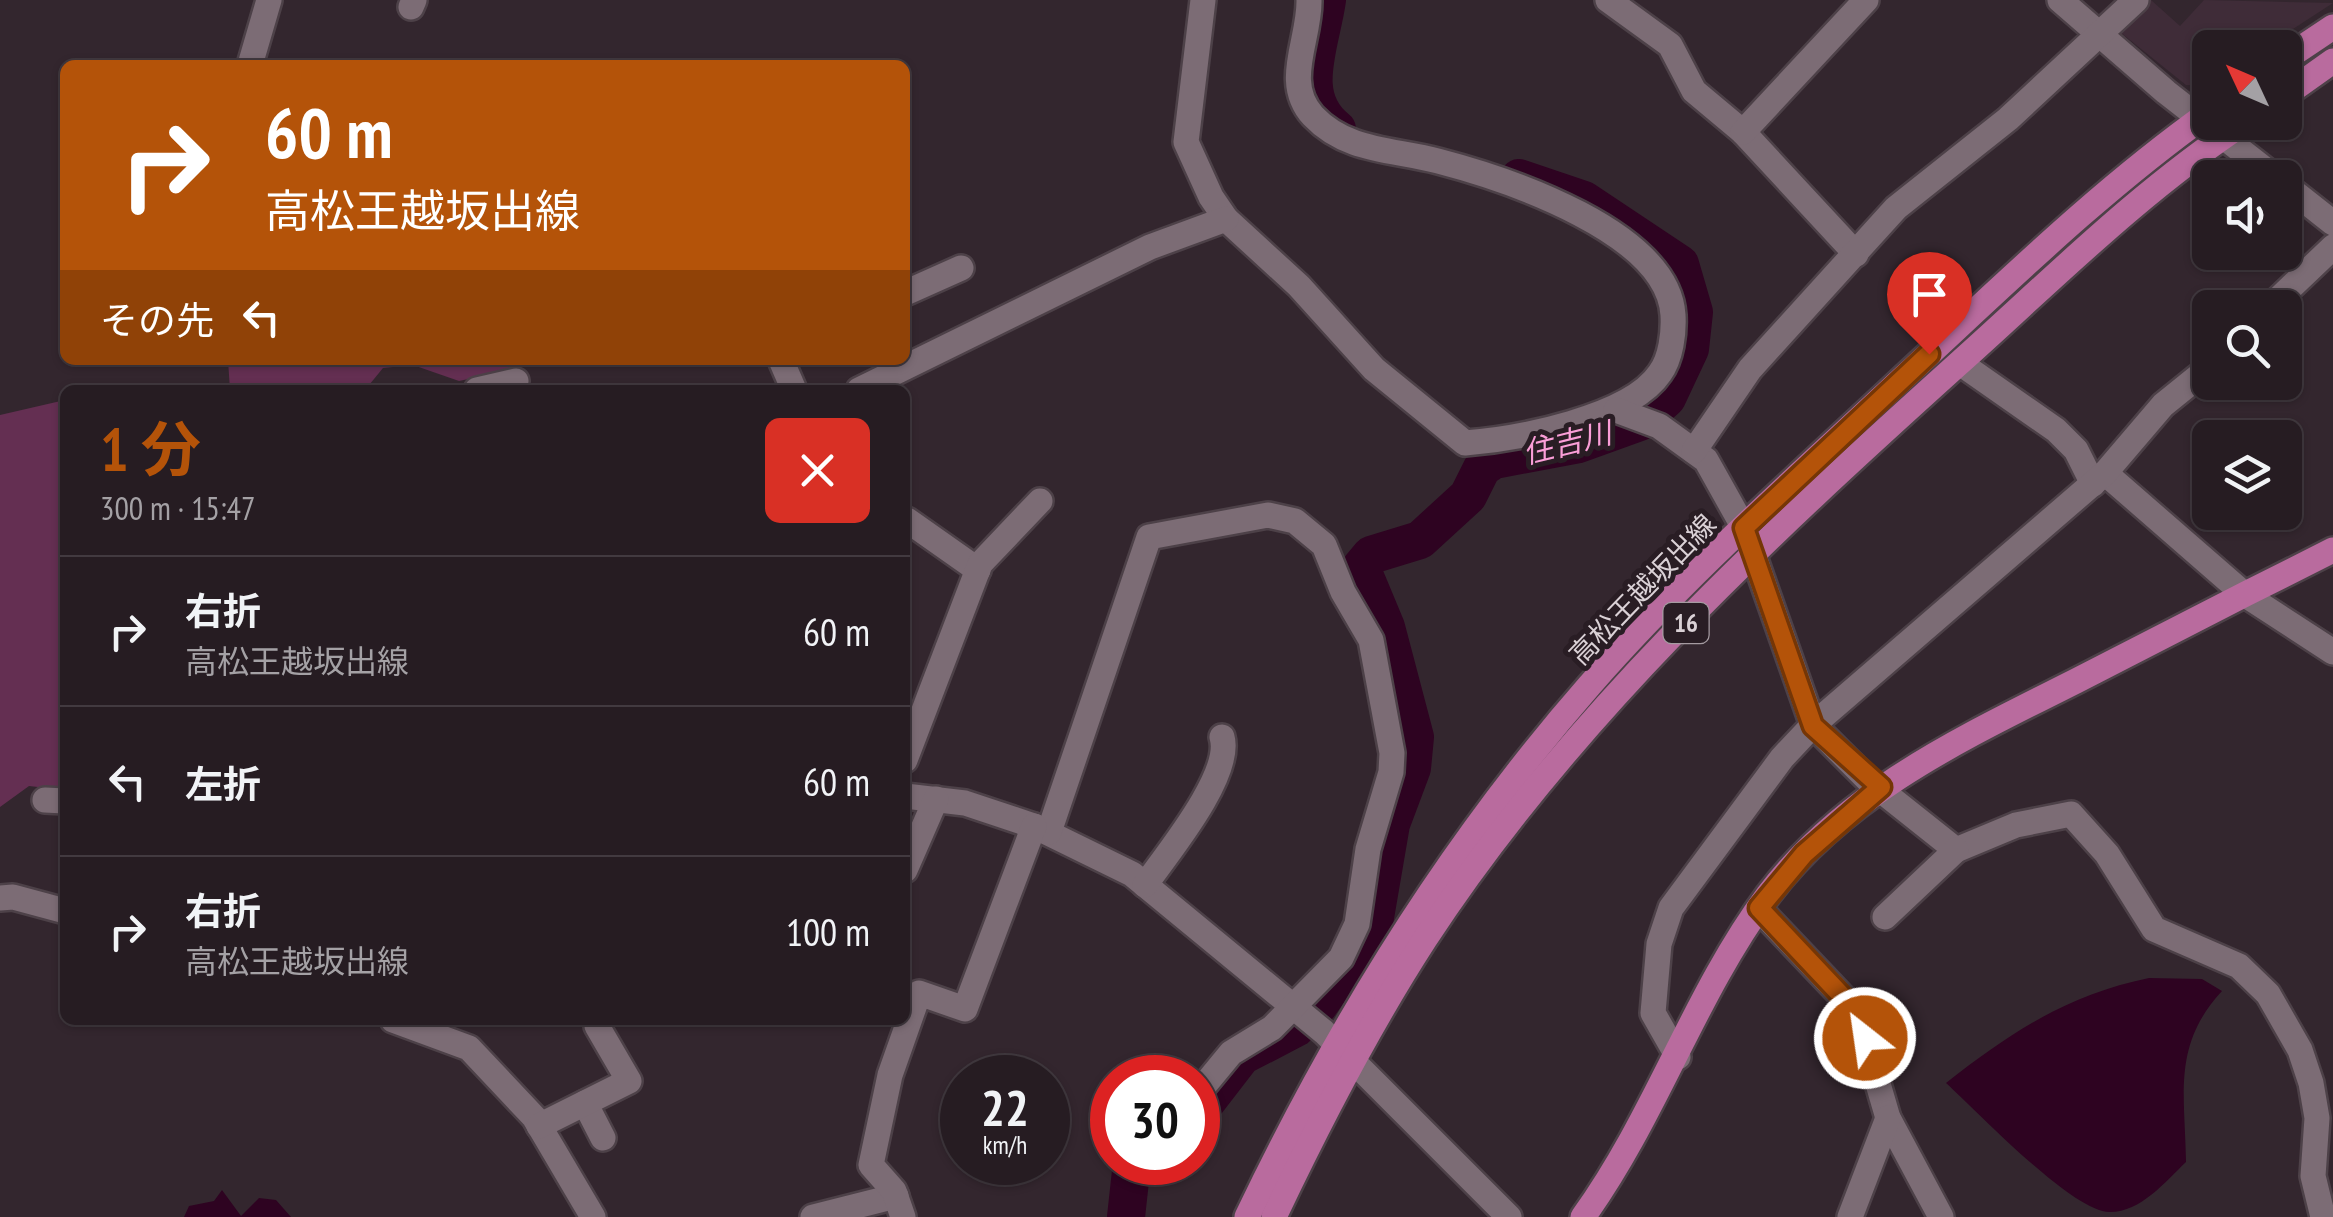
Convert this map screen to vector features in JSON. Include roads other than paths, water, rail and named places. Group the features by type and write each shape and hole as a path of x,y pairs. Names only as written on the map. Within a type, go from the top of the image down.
{"main road":[{"path":"2302,48 2333,27"},
{"path":"2302,83 2333,61"},
{"name":"高松王越坂出線","path":"1247,1217 1335,1043 1406,925 1523,765 1591,683 1744,528 2088,207 2192,126"},
{"name":"高松王越坂出線","path":"1274,1217 1353,1062 1425,938 1541,782 1608,704 1755,555 2083,247 2221,140"},
{"path":"1583,1217 1627,1153 1759,908 1804,854 1881,787 1926,758 2333,550"}],"street":[{"path":"251,60 268,0"},
{"path":"1200,2 1186,142 1211,196 1226,218 1299,286 1374,369 1465,444 1616,410 1660,375 1669,353 1672,298 1664,279 1622,242 1557,201 1436,160 1359,146 1330,132 1301,100 1296,84 1309,0"},
{"path":"1608,0 1670,45 1694,90 1743,132 1856,254"},
{"path":"1743,132 1866,0"},
{"path":"2060,0 2099,36 2192,105"},
{"path":"1694,451 1750,369 1896,208 2008,119 2136,0"},
{"path":"2244,140 2261,160"},
{"path":"2302,198 2333,223"},
{"path":"910,358 1150,247 1226,218"},
{"path":"2288,290 2333,246"},
{"path":"910,291 961,268"},
{"path":"1960,363 2056,430 2099,478 2244,594 2333,652"},
{"path":"867,385 893,366"},
{"path":"499,385 516,381"},
{"path":"1678,1057 1652,1012 1659,944 1671,908 1782,758 1813,726 2099,478 2163,405 2192,382"},
{"path":"1616,410 1659,426 1706,460 1755,555 1756,570 1813,726 1956,850"},
{"path":"910,747 978,570 1040,501"},
{"path":"910,1018 919,993 965,1009 1042,829 1149,537 1268,515 1295,521 1324,545 1343,592 1371,640 1392,753 1368,849 1357,924 1341,958 1303,1015 1231,1052 1220,1066"},
{"path":"910,522 978,570"},
{"path":"1145,884 1208,792 1225,748 1222,737"},
{"path":"910,797 966,803 1042,829 1145,884 1335,1043 1509,1217"},
{"path":"910,859 936,800"},
{"path":"1885,918 1956,850 2016,826 2071,814 2107,854 2154,929 2240,966 2268,994 2300,1050 2311,1084 2317,1118 2313,1176 2323,1217"},
{"path":"0,898 60,910"},
{"path":"1759,908 1857,1012 1888,1118 1941,1217"},
{"path":"406,1025 468,1048 539,1126 593,1217"},
{"path":"813,1217 899,1206 871,1164 890,1075 908,1025"},
{"path":"539,1126 629,1081 598,1026"},
{"path":"585,1103 602,1138"},
{"path":"1850,1217 1888,1118"}],"waterway":[{"name":"住吉川","path":"1327,0 1316,52 1314,86 1324,116 1337,129"},
{"name":"住吉川","path":"1220,1084 1242,1056 1296,1028 1319,1005 1373,929 1391,824 1412,768 1415,737 1386,627 1361,567 1371,555 1420,540 1468,496 1482,468 1494,460 1579,444 1640,422 1667,398 1690,349 1694,312 1680,264 1584,200 1519,178"},
{"name":"住吉川","path":"1126,1217 1129,1185"}]}
